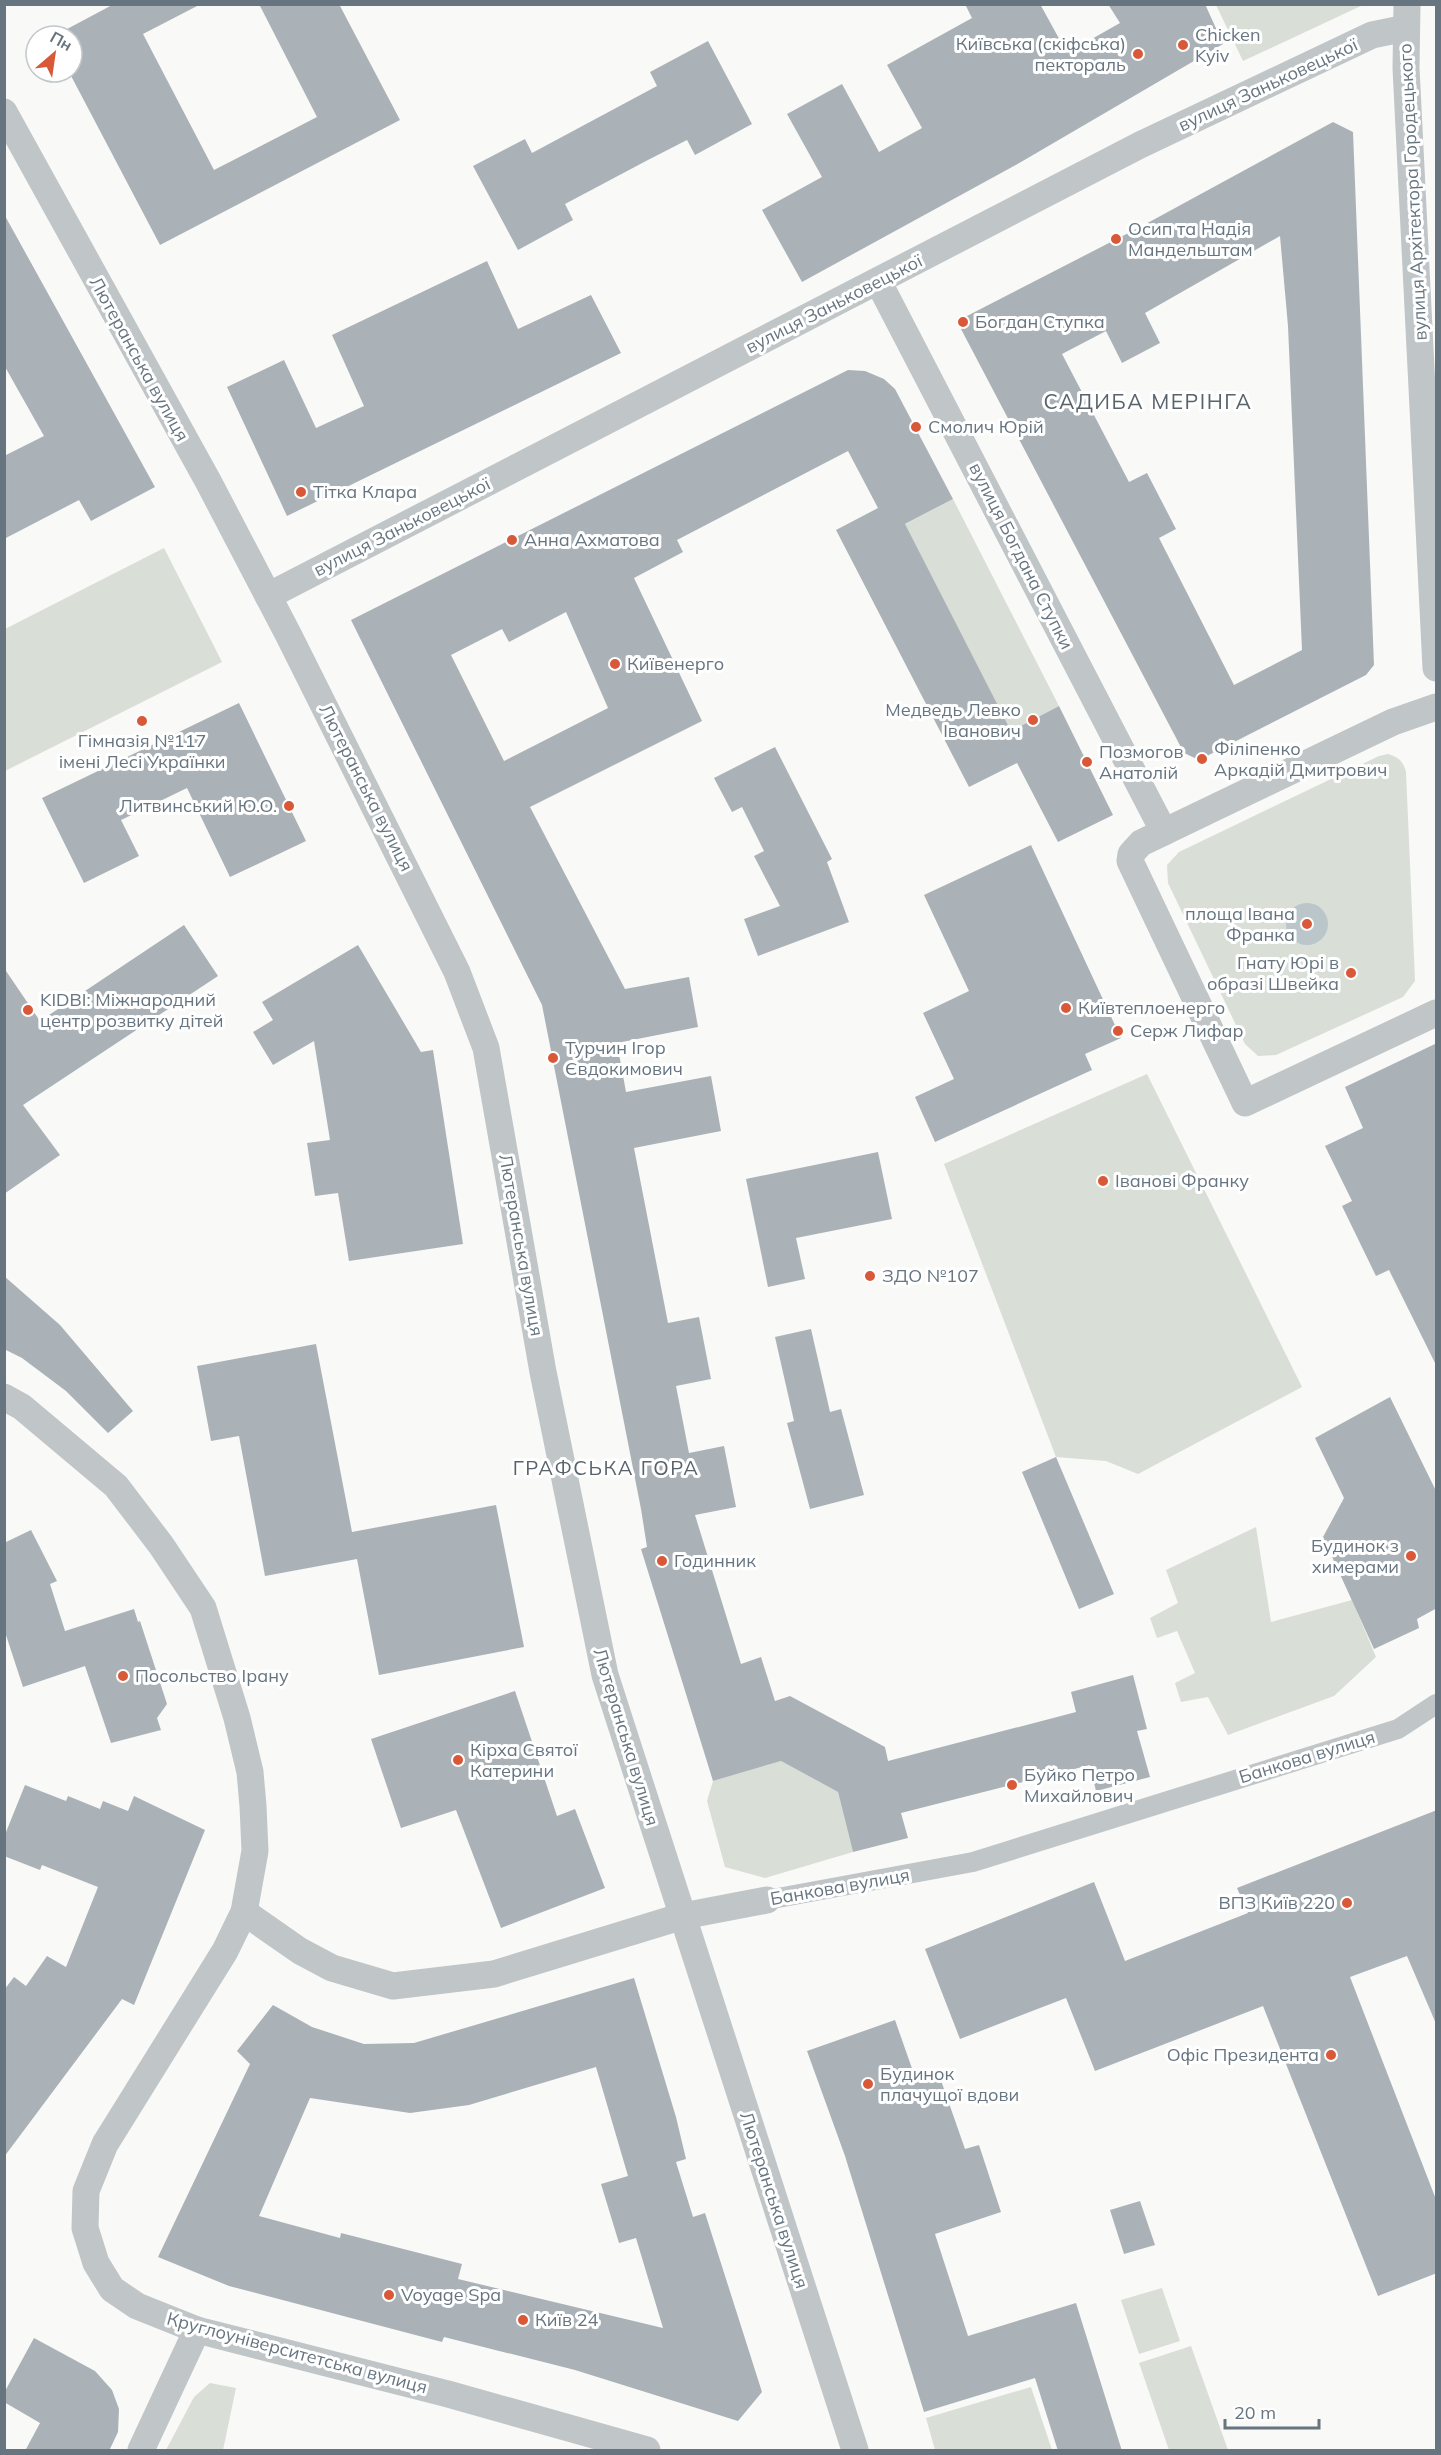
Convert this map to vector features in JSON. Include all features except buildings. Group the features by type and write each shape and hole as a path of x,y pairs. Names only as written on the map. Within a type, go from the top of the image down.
{"street":[{"name":"вулиця Заньковецької","path":"268,596 1140,145 1372,35 1407,16"},
{"name":"вулиця Архітектора Городецького","path":"1407,16 1437,668"},
{"name":"Лютеранська вулиця","path":"4,112 268,596 417,888 457,972 486,1048 543,1372 604,1675 855,2451"},
{"name":"вулиця Богдана Ступки","path":"878,281 1164,832"},
{"path":"1437,707 1393,722 1164,832 1135,848 1131,854 1132,868 1245,1104 1437,1013"},
{"name":"Круглоуніверситетська вулиця","path":"4,1397 22,1407 116,1486 161,1545 203,1608 237,1718 250,1772 255,1851 244,1912 225,1951 105,2144 86,2191 85,2228 96,2262 112,2289 137,2306 197,2330 447,2394 647,2451"},
{"name":"Банкова вулиця","path":"244,1912 300,1951 332,1968 393,1986 494,1974 683,1916 973,1862 1398,1729 1437,1704"},
{"path":"141,2451 197,2330"}],"shaded area":[{"path":"1216,5 1363,5 1243,61"},
{"path":"953,499 1059,706 1011,731 904,525"},
{"path":"164,548 222,662 5,771 5,629"},
{"path":"1388,754 1400,760 1406,772 1415,981 1403,997 1276,1055 1258,1056 1245,1044 1168,883 1167,865 1179,852 1379,756"},
{"path":"1307,903 1322,909 1328,924 1322,939 1307,945 1292,939 1286,924 1292,909"},
{"path":"1147,1074 1302,1387 1138,1474 1106,1461 1056,1457 944,1164"},
{"path":"1256,1527 1271,1622 1352,1600 1376,1657 1334,1696 1228,1735 1208,1697 1181,1702 1175,1683 1195,1673 1177,1631 1157,1638 1150,1618 1178,1603 1166,1570"},
{"path":"781,1761 838,1792 853,1852 765,1878 725,1867 707,1801 713,1781"},
{"path":"1162,2288 1180,2341 1139,2354 1121,2300"},
{"path":"1191,2346 1228,2450 1169,2450 1139,2363"},
{"path":"210,2383 236,2388 223,2450 166,2450 194,2397"},
{"path":"1031,2387 1052,2450 935,2450 926,2418"}],"place":[{"name":"Chicken Kyiv","path":"1183,45"},
{"name":"Київська (скіфська) пектораль","path":"1138,54"},
{"name":"Осип та Надія Мандельштам","path":"1116,239"},
{"name":"Богдан Ступка","path":"963,322"},
{"name":"Смолич Юрій","path":"916,427"},
{"name":"Тітка Клара","path":"301,492"},
{"name":"Анна Ахматова","path":"512,540"},
{"name":"Київенерго","path":"615,664"},
{"name":"Медведь Левко Іванович","path":"1033,720"},
{"name":"Гімназія №117 імені Лесі Українки","path":"142,721"},
{"name":"Філіпенко Аркадій Дмитрович","path":"1202,759"},
{"name":"Позмогов Анатолій","path":"1087,762"},
{"name":"Литвинський Ю.О.","path":"289,806"},
{"name":"площа Івана Франка","path":"1307,924"},
{"name":"Гнату Юрі в образі Швейка","path":"1351,973"},
{"name":"Київтеплоенерго","path":"1066,1008"},
{"name":"KIDBI: Міжнародний центр розвитку дітей","path":"28,1010"},
{"name":"Серж Лифар","path":"1118,1031"},
{"name":"Турчин Ігор Євдокимович","path":"553,1058"},
{"name":"Іванові Франку","path":"1103,1181"},
{"name":"ЗДО №107","path":"870,1276"},
{"name":"Будинок з химерами","path":"1411,1556"},
{"name":"Годинник","path":"662,1561"},
{"name":"Посольство Ірану","path":"123,1676"},
{"name":"Кірха Святої Катерини","path":"458,1760"},
{"name":"Буйко Петро Михайлович","path":"1012,1785"},
{"name":"ВПЗ Київ 220","path":"1347,1903"},
{"name":"Офіс Президента","path":"1331,2055"},
{"name":"Будинок плачущої вдови","path":"868,2084"},
{"name":"Voyage Spa","path":"389,2295"},
{"name":"Київ 24","path":"523,2320"}],"district":[{"name":"САДИБА МЕРІНГА","path":"1148,402"},
{"name":"ГРАФСЬКА ГОРА","path":"606,1468"}]}
